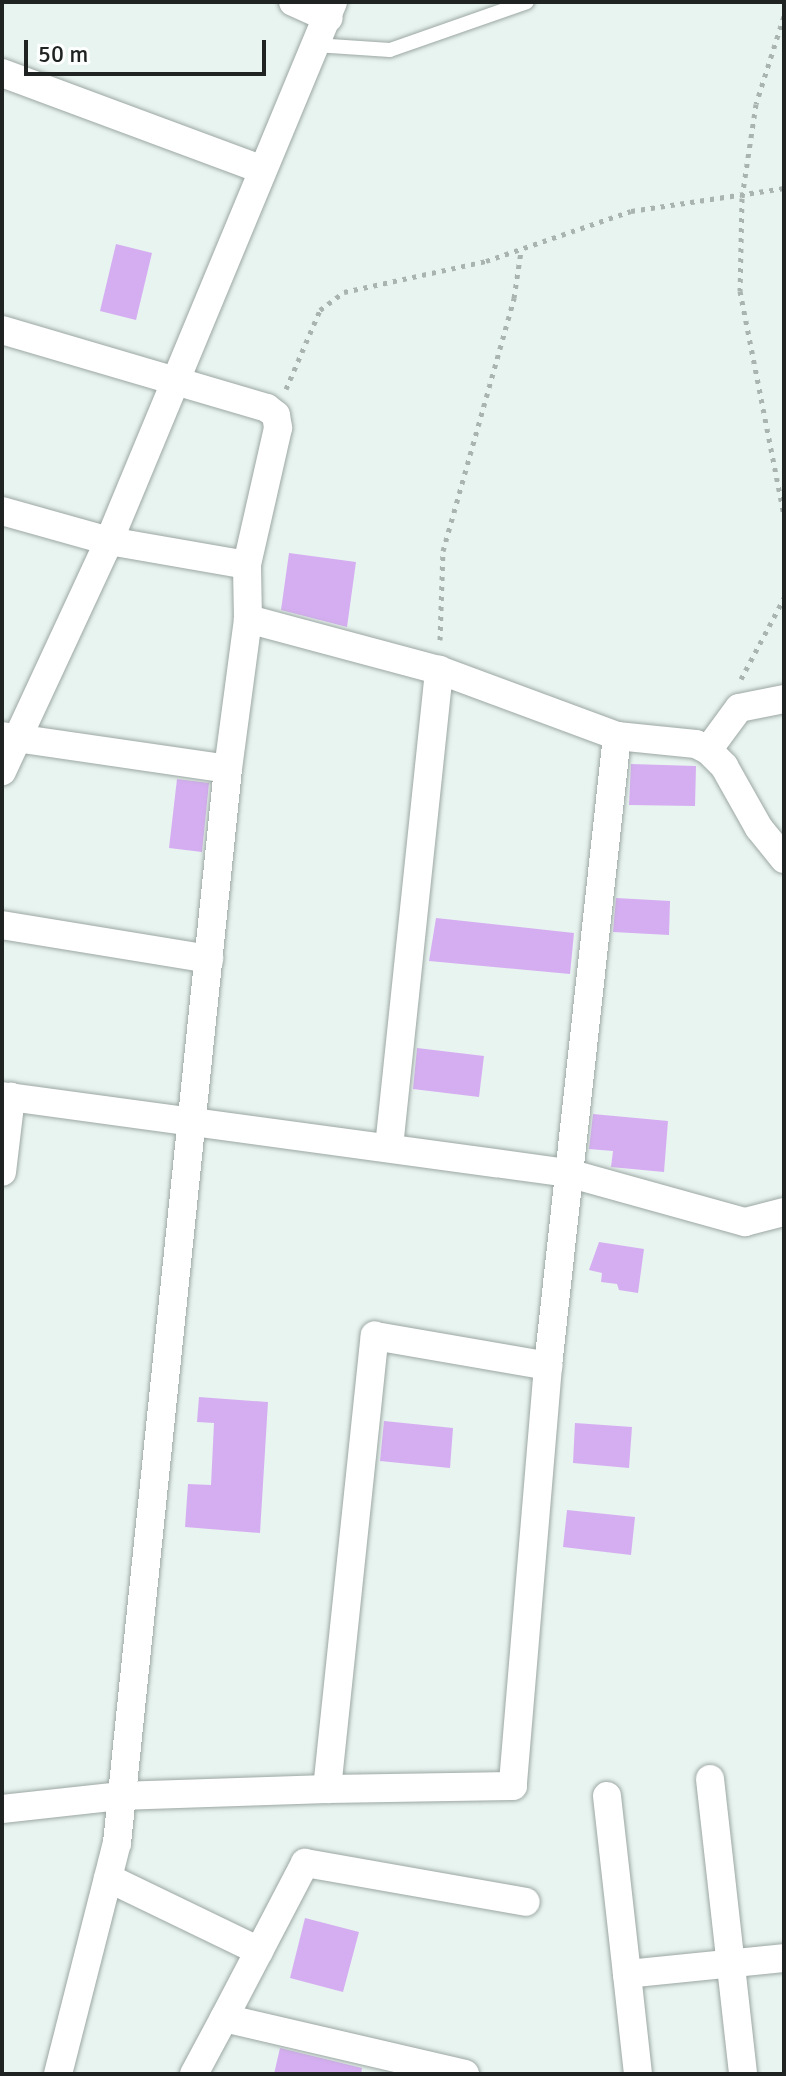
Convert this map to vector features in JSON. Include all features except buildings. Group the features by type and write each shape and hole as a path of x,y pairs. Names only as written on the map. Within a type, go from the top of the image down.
{"street":[{"path":"2,771 10,737 109,541 260,169 331,10 293,2"},
{"path":"2,73 260,169"},
{"path":"2,330 267,408 276,415 278,428 247,565 248,619 228,769 193,1123 119,1796 108,1878 58,2074"},
{"path":"2,511 109,541 247,565"},
{"path":"248,619 439,670 617,736 696,744 708,750 724,766 759,828 784,859"},
{"path":"389,1147 439,670"},
{"path":"708,750 739,708 784,699"},
{"path":"2,1809 119,1796 513,1786 548,1366 617,736"},
{"path":"10,737 228,769"},
{"path":"2,925 209,959"},
{"path":"2,1172 6,1096 568,1173 745,1222 773,1219 784,1212"},
{"path":"327,1789 375,1336 548,1366"},
{"path":"710,1779 743,2074"},
{"path":"607,1796 638,2074"},
{"path":"194,2074 305,1863 526,1902"},
{"path":"108,1878 259,1951"},
{"path":"627,1974 784,1958"},
{"path":"224,2018 465,2074"}],"lane":[{"path":"315,45 390,50 527,2"}],"path":[{"path":"784,16 756,104 742,198 740,291 784,516"},
{"path":"276,415 320,310 330,298 521,251 631,211 742,198 784,188"},
{"path":"439,670 443,551 514,298 521,251"},
{"path":"739,708 738,685 784,598"}]}
